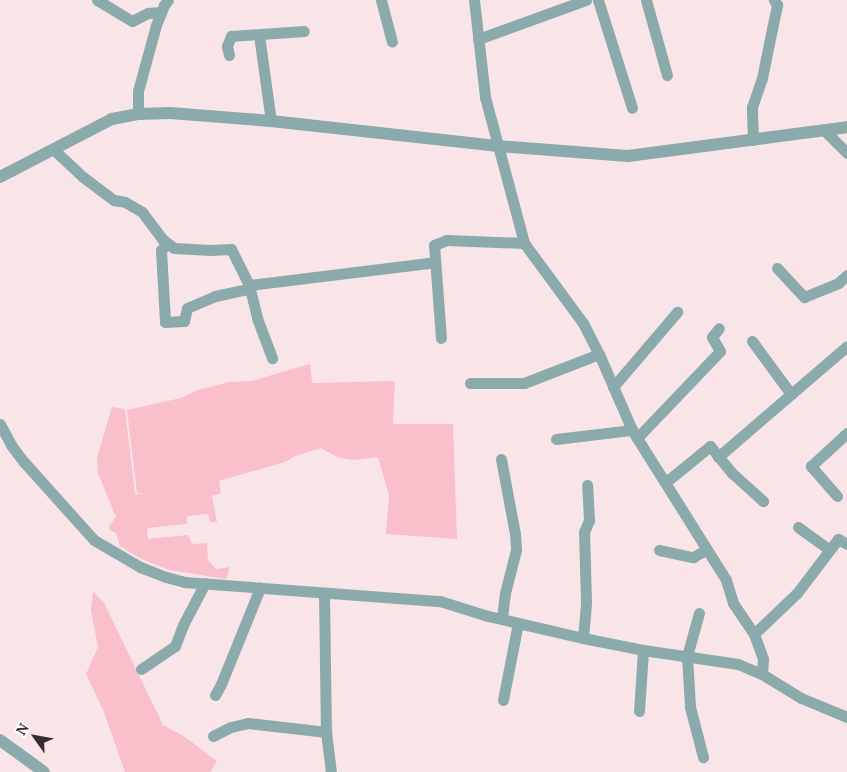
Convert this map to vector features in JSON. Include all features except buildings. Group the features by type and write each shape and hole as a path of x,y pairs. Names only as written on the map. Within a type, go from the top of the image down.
{"street":[{"path":"97,0 132,21 148,13 161,12"},
{"path":"138,114 138,91 161,12 168,0"},
{"path":"381,0 392,42"},
{"path":"474,0 485,97 524,243 583,323 635,434 726,580 733,603 754,634 763,659 762,674"},
{"path":"478,39 586,0"},
{"path":"598,0 632,108"},
{"path":"646,0 667,74"},
{"path":"753,140 752,107 770,39 776,5 774,0"},
{"path":"229,55 227,46 231,36 304,31"},
{"path":"260,34 271,121"},
{"path":"0,177 112,119 138,114 170,113 271,121 497,146 628,156 847,127"},
{"path":"825,131 847,153"},
{"path":"53,150 83,177 114,200 125,202 142,212 167,244 174,248 231,249 249,287 257,318 272,358"},
{"path":"441,338 434,244 447,240 524,243"},
{"path":"167,244 161,250 164,322 184,322 187,308 215,296 249,287 435,262"},
{"path":"777,268 804,297 838,283 847,276"},
{"path":"613,387 678,312"},
{"path":"556,439 635,434 720,351 712,337 719,328"},
{"path":"752,341 791,394"},
{"path":"718,457 847,346"},
{"path":"470,383 524,384 599,354"},
{"path":"0,424 11,445 24,462 94,540 140,567 185,582 440,601 502,619 583,638 643,650 738,664 762,674 801,698 847,717"},
{"path":"837,496 811,466 847,433"},
{"path":"666,482 710,446 732,473 763,501"},
{"path":"501,459 515,534 516,550 505,593 502,619"},
{"path":"583,638 586,602 584,532 589,520 587,485"},
{"path":"798,526 830,550"},
{"path":"754,634 797,593 838,539 847,544"},
{"path":"659,550 693,557 706,550"},
{"path":"141,669 175,646 183,625 205,583"},
{"path":"214,695 222,684 260,588"},
{"path":"324,593 326,732 331,772"},
{"path":"699,613 688,656 690,707 703,757"},
{"path":"503,700 518,623"},
{"path":"639,711 643,650"},
{"path":"213,736 231,728 248,724 326,732"},
{"path":"0,740 44,772"}],"shaded area":[{"path":"310,364 312,383 395,381 393,424 453,424 457,539 386,534 389,495 378,457 354,460 339,458 321,448 295,456 285,462 219,481 221,493 212,496 217,522 210,522 208,514 187,516 187,524 147,528 148,539 188,535 192,544 207,543 208,560 216,569 230,567 226,579 169,570 139,558 120,546 116,533 110,530 109,526 116,517 98,473 97,458 112,407 125,409 135,494 146,494 137,493 127,410 181,398 198,390 229,382 251,381"},
{"path":"93,591 104,603 163,725 185,737 217,761 210,772 125,772 104,712 86,674 98,647 91,610"}]}
